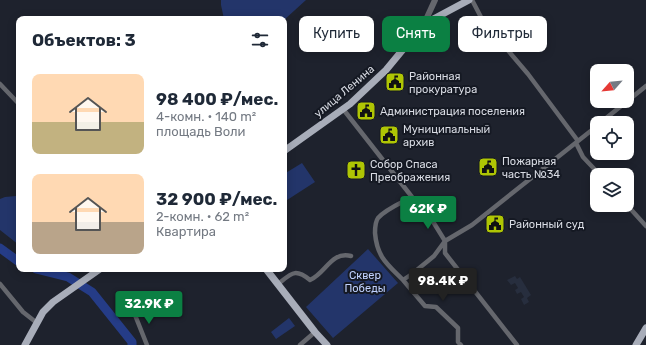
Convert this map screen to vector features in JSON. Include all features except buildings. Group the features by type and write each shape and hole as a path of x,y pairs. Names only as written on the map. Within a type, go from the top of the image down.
{"main road":[{"path":"439,16 470,0"},
{"name":"улица Ленина","path":"287,149 343,109 386,70 401,52"},
{"path":"25,345 43,312 53,302 96,272"},
{"path":"268,272 315,332 327,345"},
{"path":"636,345 646,328"}],"street":[{"name":"улица Ленина","path":"428,16 435,0"},
{"path":"470,0 483,20 528,74 577,142 583,157 593,168"},
{"path":"0,84 16,101"},
{"path":"609,116 646,86"},
{"path":"343,109 412,197 432,220 445,241 446,253 517,345"},
{"path":"403,280 434,256 445,241 472,225 590,132"},
{"path":"412,197 383,214 377,220 375,231 377,247 380,255 425,306 436,307 458,328 458,342 461,345"},
{"path":"633,212 646,226"},
{"path":"278,284 295,272 301,273 310,280 336,257 342,255 351,256"},
{"path":"0,284 23,312 37,323"},
{"path":"133,310 147,345"},
{"path":"300,345 315,332"}],"shaded area":[{"path":"515,276 517,279 520,277 531,295 527,298 529,302 524,305 521,299 524,297 521,292 517,294 515,290 518,288 515,283 511,285 507,280"}],"green space":[{"path":"221,0 306,0 287,17 287,16 223,16"},
{"path":"302,163 315,182 287,200 287,172"},
{"path":"16,196 16,243 0,230 0,199"},
{"name":"Сквер Победы","path":"368,249 398,283 333,338 306,307"},
{"path":"289,318 295,326 276,339 271,332"}],"waterway":[{"path":"0,248 16,260"},
{"path":"48,272 68,277 92,292 132,342 132,345"}],"place":[{"name":"Районная прокуратура","path":"395,82"},
{"name":"Администрация поселения","path":"366,111"},
{"name":"Муниципальный архив","path":"389,135"},
{"name":"Пожарная часть №34","path":"488,167"},
{"name":"Собор Спаса Преображения","path":"356,170"},
{"name":"Районный суд","path":"495,224"}]}
